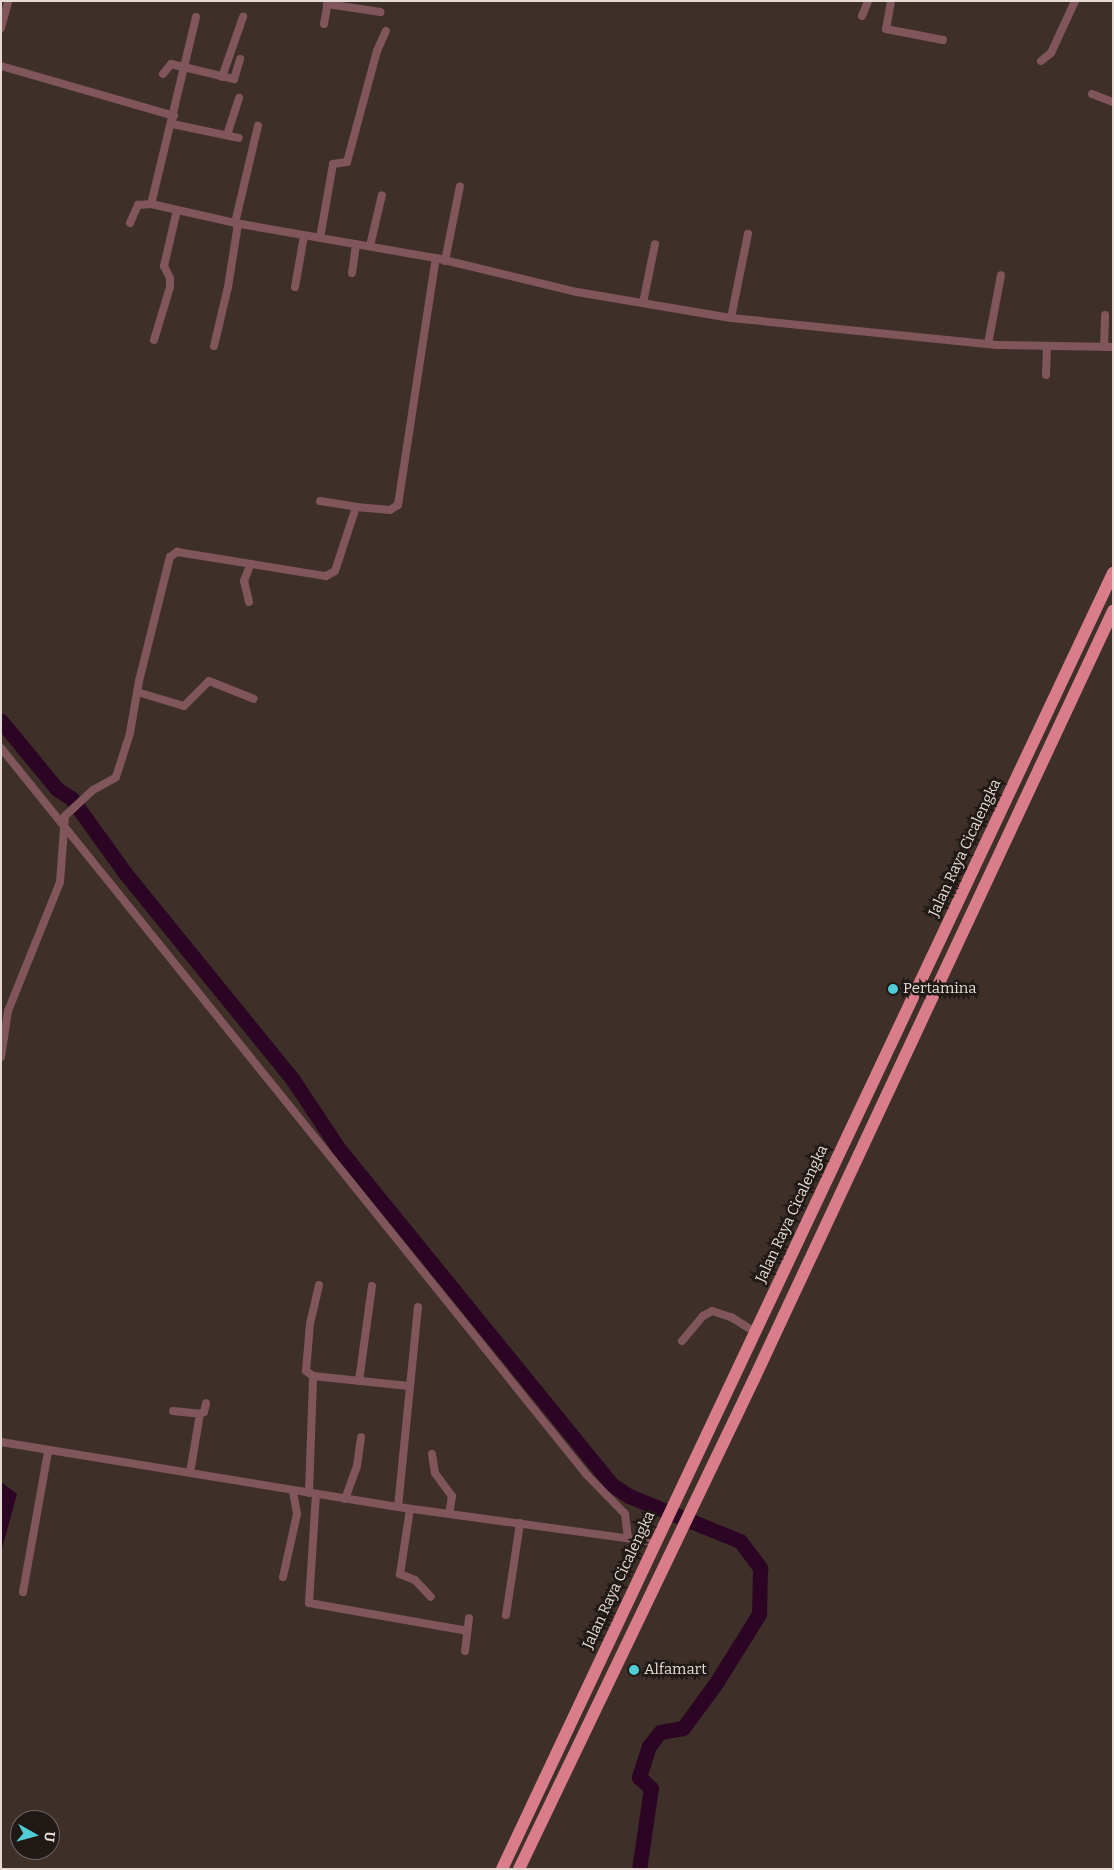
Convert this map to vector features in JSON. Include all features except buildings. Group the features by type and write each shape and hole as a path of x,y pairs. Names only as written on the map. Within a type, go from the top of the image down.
{"highway":[{"name":"Jalan Raya Cicalengka","path":"502,1869 1113,573"},
{"path":"519,1869 694,1503 1113,611"}],"street":[{"path":"1,28 8,1"},
{"path":"862,16 868,1"},
{"path":"891,1 886,29 943,40"},
{"path":"1041,61 1051,53 1075,1"},
{"path":"324,24 328,3 380,12"},
{"path":"151,204 173,120 196,17"},
{"path":"222,77 243,17"},
{"path":"320,238 333,164 347,162 377,51 386,31"},
{"path":"163,74 169,64 185,66 222,77 236,78 240,59"},
{"path":"1,66 173,120 239,138"},
{"path":"1092,94 1113,102"},
{"path":"227,135 239,98"},
{"path":"214,346 228,287 237,223 258,126"},
{"path":"444,261 460,186"},
{"path":"370,246 382,195"},
{"path":"130,223 138,205 151,204 304,236 436,258 521,280 731,318 988,344 1113,347"},
{"path":"154,340 170,282 164,266 177,210"},
{"path":"731,318 748,234"},
{"path":"295,287 304,236"},
{"path":"352,273 356,244"},
{"path":"644,303 655,244"},
{"path":"320,501 390,510 398,505 436,258"},
{"path":"988,344 1001,275"},
{"path":"1104,347 1105,314"},
{"path":"1046,375 1047,346"},
{"path":"1,1057 8,1012 60,882 63,820 93,790 116,777 130,733 137,692 173,552 321,576 331,574 336,571 356,507"},
{"path":"248,602 244,581 250,564"},
{"path":"137,692 184,706 190,703 200,686 209,680 254,699"},
{"path":"1,748 63,820 598,1487 627,1516 628,1538"},
{"path":"319,1285 306,1368 313,1376 313,1494 309,1603 467,1631"},
{"path":"359,1381 372,1286"},
{"path":"398,1507 408,1386 418,1307"},
{"path":"682,1341 703,1316 712,1311 732,1317 754,1332"},
{"path":"313,1376 408,1386"},
{"path":"190,1473 200,1414 204,1412 206,1403"},
{"path":"173,1411 200,1414"},
{"path":"346,1499 357,1466 361,1437"},
{"path":"1,1442 410,1509 655,1542"},
{"path":"22,1592 48,1451"},
{"path":"432,1454 435,1473 452,1496 449,1514"},
{"path":"284,1576 297,1514 293,1491"},
{"path":"410,1509 400,1574 423,1586 430,1597"},
{"path":"506,1615 520,1524"},
{"path":"465,1651 469,1618"}],"shaded area":[{"path":"1,1482 17,1494 1,1552"}],"waterway":[{"path":"1,721 57,789 71,798 125,873 293,1080 339,1149 611,1484 629,1496 740,1541 760,1568 759,1614 716,1683 683,1728 660,1732 649,1746 639,1777 651,1788 639,1869"}],"place":[{"name":"Pertamina","path":"893,989"},
{"name":"Alfamart","path":"634,1670"}]}
